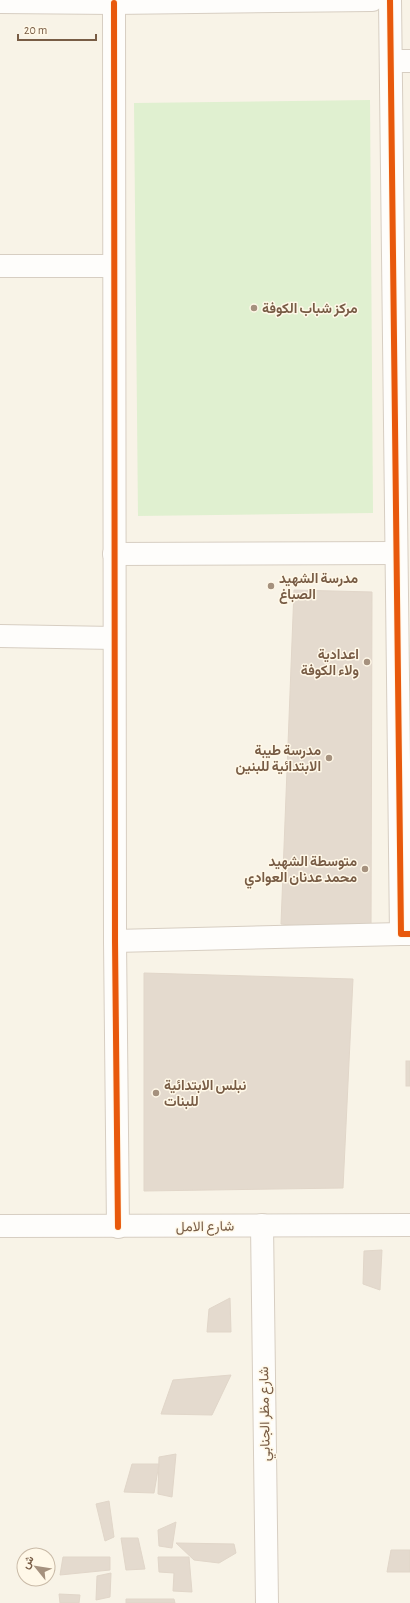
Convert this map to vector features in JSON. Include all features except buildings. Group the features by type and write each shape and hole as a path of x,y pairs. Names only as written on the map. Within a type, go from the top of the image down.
{"street":[{"path":"0,2 114,3 372,0"},
{"path":"115,941 406,934 405,780 396,553 402,314 400,61 390,0"},
{"path":"114,3 114,638 118,1227"},
{"path":"0,266 114,266"},
{"path":"114,554 396,553"},
{"path":"0,636 114,638"},
{"name":"شارع الامل","path":"0,1226 118,1227 410,1224"},
{"name":"شارع مظر الجنابي","path":"262,1225 267,1603"}],"green space":[{"name":"مركز شباب الكوفة","path":"370,100 373,513 138,516 134,103"}],"cycle path":[{"path":"390,0 401,934 410,934"},
{"path":"114,3 115,941 118,1227"}],"place":[{"name":"مركز شباب الكوفة","path":"254,308"},
{"name":"مدرسة الشهيد الصباغ","path":"271,586"},
{"name":"اعدادية ولاء الكوفة","path":"367,662"},
{"name":"مدرسة طيبة الابتدائية للبنين","path":"329,758"},
{"name":"متوسطة الشهيد محمد عدنان العوادي","path":"365,869"},
{"name":"نبلس الابتدائية للبنات","path":"156,1093"}]}
